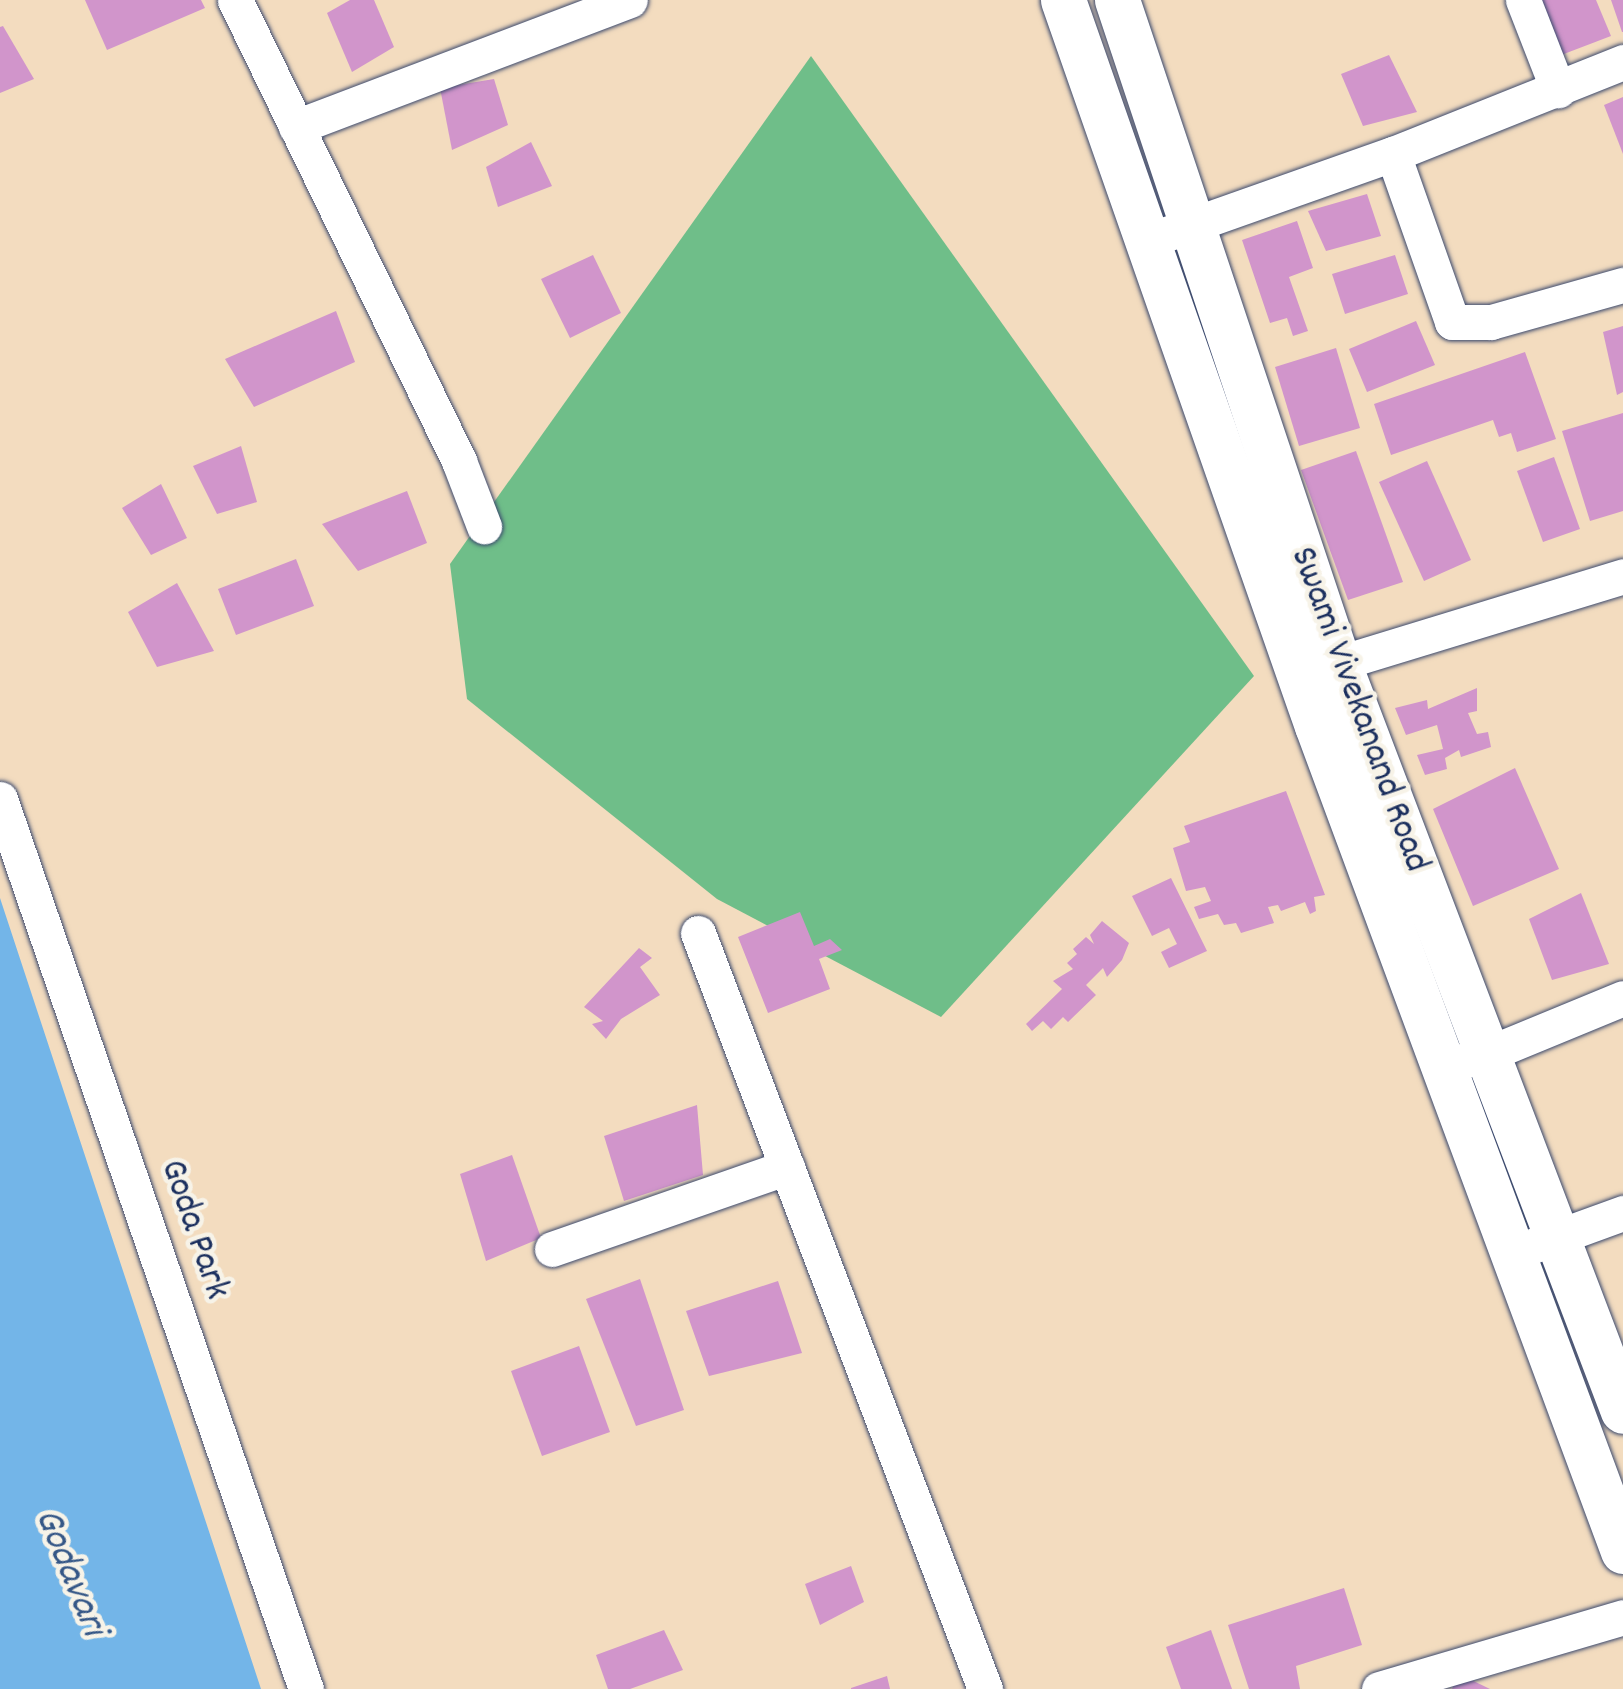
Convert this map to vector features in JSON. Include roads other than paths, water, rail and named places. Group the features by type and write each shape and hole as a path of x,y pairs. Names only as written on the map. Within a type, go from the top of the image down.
{"main road":[{"path":"1063,0 1144,242 1318,669"},
{"name":"Swami Vivekanand Road","path":"1117,0 1192,224 1318,669 1464,1061 1557,1237 1623,1411"},
{"path":"1464,1061 1514,1253 1623,1551"}],"street":[{"path":"235,0 459,461 484,526"},
{"path":"296,128 630,0"},
{"path":"1523,0 1558,90"},
{"path":"1144,242 1394,154 1623,62"},
{"path":"1394,154 1452,322 1491,322 1623,286"},
{"path":"1318,669 1623,576"},
{"name":"Goda Park","path":"0,799 306,1689"},
{"path":"698,932 985,1689"},
{"path":"1464,1061 1623,998"},
{"path":"552,1249 786,1167"},
{"path":"1514,1253 1623,1214"},
{"path":"1380,1689 1623,1617"}],"water":[{"name":"Godavari","path":"0,898 62,1086 261,1689 0,1689"}]}
